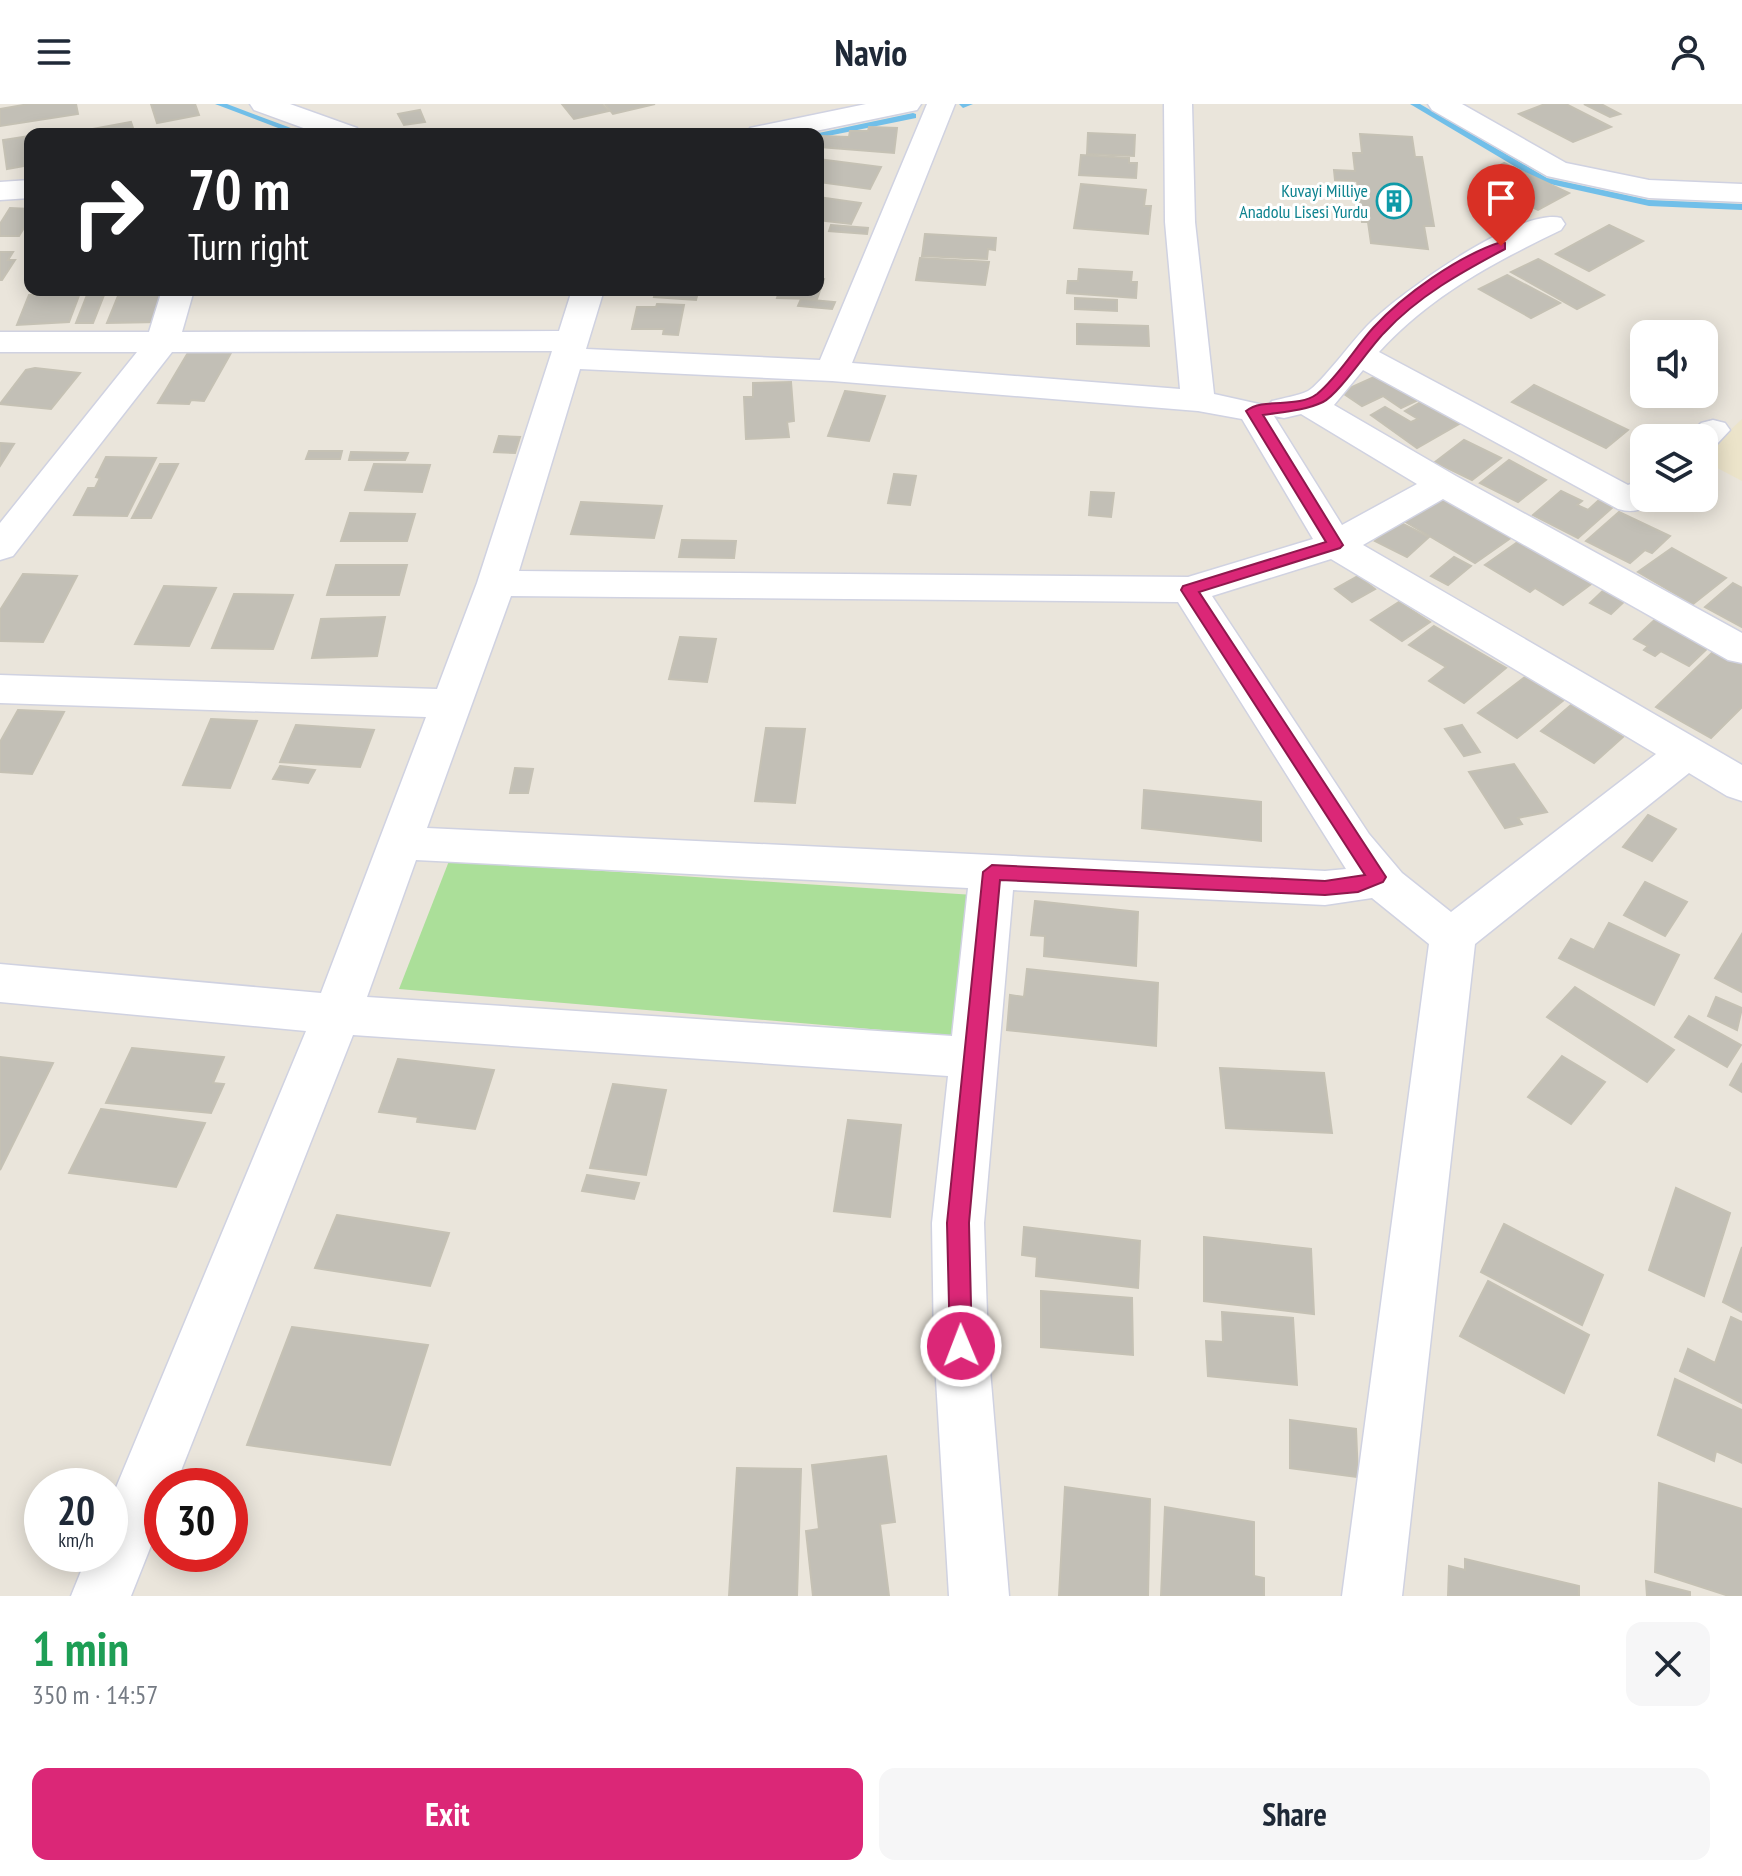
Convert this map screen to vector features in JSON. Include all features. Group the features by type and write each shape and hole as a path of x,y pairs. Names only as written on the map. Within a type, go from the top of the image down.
{"street":[{"path":"264,104 330,128"},
{"path":"789,128 907,104"},
{"path":"832,371 941,104"},
{"path":"1178,104 1180,222 1198,401"},
{"path":"1442,104 1557,170 1649,189 1742,193"},
{"path":"1469,119 1506,104"},
{"path":"0,191 24,189"},
{"path":"0,342 163,341 569,349 1198,401 1254,411 1308,404 1329,391 1380,329 1427,288 1476,257 1550,224"},
{"path":"0,548 163,341 176,296"},
{"path":"101,1596 337,1014 496,583 586,296"},
{"path":"1359,354 1630,500"},
{"path":"1308,404 1443,484 1742,650"},
{"path":"1254,411 1335,545 1742,785"},
{"path":"496,583 1189,590 1335,545 1443,484"},
{"path":"1189,590 1353,846 1397,898 1453,936"},
{"path":"0,689 451,704"},
{"path":"1372,1596 1453,936 1686,753"},
{"path":"400,843 1325,888 1358,885 1377,877"},
{"path":"979,1596 961,1346 958,1223 992,872"},
{"path":"0,983 337,1014 972,1058"}],"shaded area":[{"path":"1742,419 1742,481 1718,468 1718,442"}],"green space":[{"path":"449,861 974,895 953,1036 399,989"}],"building":[{"path":"29,104 76,104 78,114 0,126 0,109"},
{"path":"151,104 195,104 199,115 157,123"},
{"path":"562,104 602,104 609,111 574,119"},
{"path":"605,104 655,104 613,114"},
{"path":"1545,104 1566,104 1611,127 1573,142 1519,114"},
{"path":"1584,104 1601,104 1620,114 1610,117"},
{"path":"420,110 425,122 404,125 398,114"},
{"path":"131,122 133,128 98,128"},
{"path":"869,127 897,128 894,153 824,147 824,136 849,137 850,131 868,131"},
{"path":"1088,133 1135,135 1134,156 1087,154"},
{"name":"Kuvayi Milliye Anadolu Lisesi Yurdu","path":"1360,134 1412,137 1415,157 1422,157 1434,226 1424,226 1428,249 1371,243 1368,222 1362,222 1357,181 1335,180 1334,170 1355,171 1353,153 1362,153"},
{"path":"24,137 24,166 7,169 3,140"},
{"path":"1081,155 1129,158 1129,163 1137,163 1136,178 1079,175"},
{"path":"824,160 881,167 870,189 824,183"},
{"path":"1504,163 1569,193 1538,210 1519,201 1525,197 1480,175"},
{"path":"1081,184 1146,190 1144,206 1151,206 1148,234 1074,228"},
{"path":"824,198 861,203 851,224 824,221"},
{"path":"10,208 24,209 24,228 19,236 0,236 0,224"},
{"path":"831,225 868,228 867,234 829,231"},
{"path":"1609,225 1643,241 1589,271 1556,254"},
{"path":"925,234 996,238 995,250 988,249 987,259 922,256"},
{"path":"0,252 13,252 8,260 15,260 2,280 0,280"},
{"path":"920,258 989,262 985,285 916,280"},
{"path":"1538,259 1604,295 1577,309 1511,272"},
{"path":"1079,269 1132,272 1131,282 1137,282 1136,298 1067,293 1068,281 1078,281"},
{"path":"1507,275 1560,303 1531,318 1479,289"},
{"path":"29,296 79,296 69,322 17,325"},
{"path":"87,296 104,296 93,323 76,323"},
{"path":"118,296 168,296 159,322 107,323"},
{"path":"654,296 697,296 696,300"},
{"path":"778,296 818,296 817,299"},
{"path":"1075,298 1117,300 1117,311 1075,309"},
{"path":"801,299 835,302 832,309 798,306"},
{"path":"657,304 684,305 678,335 663,334 664,329 632,329 637,307 656,307"},
{"path":"1077,324 1148,326 1149,346 1077,344"},
{"path":"189,351 231,353 204,401 158,403"},
{"path":"35,368 80,373 51,409 0,404 26,370"},
{"path":"1381,374 1420,399 1401,408 1383,396 1362,406 1341,392"},
{"path":"791,382 794,421 787,422 789,437 746,439 744,397 753,397 753,383"},
{"path":"1534,385 1628,430 1606,448 1512,402"},
{"path":"845,391 885,396 869,441 828,436"},
{"path":"1421,402 1459,424 1417,448 1371,415 1385,407 1411,422 1418,419 1405,411"},
{"path":"499,436 520,437 515,453 494,452"},
{"path":"1464,440 1501,458 1472,480 1435,462"},
{"path":"0,443 14,444 0,466"},
{"path":"309,451 342,451 340,459 306,459"},
{"path":"351,452 408,453 405,460 349,460"},
{"path":"106,457 156,458 127,516 74,515 88,488 95,488 100,478 96,477"},
{"path":"1509,460 1546,480 1518,502 1480,483"},
{"path":"160,464 178,464 151,518 132,518"},
{"path":"374,464 430,465 422,492 365,490"},
{"path":"894,474 916,476 910,505 888,503"},
{"path":"1561,491 1582,501 1577,505 1588,510 1599,500 1613,507 1578,538 1533,515"},
{"path":"1091,492 1114,493 1111,517 1089,515"},
{"path":"1441,496 1512,537 1475,563 1404,521"},
{"path":"581,502 662,506 654,538 571,534"},
{"path":"1619,512 1670,536 1652,553 1645,550 1630,563 1586,541"},
{"path":"350,513 415,514 407,541 341,541"},
{"path":"1397,521 1429,537 1407,557 1375,541"},
{"path":"1522,539 1595,581 1563,605 1535,588 1530,592 1485,565"},
{"path":"682,540 736,541 734,558 679,557"},
{"path":"1672,548 1726,578 1693,604 1638,572"},
{"path":"1454,557 1471,566 1448,585 1431,576"},
{"path":"336,565 407,565 399,595 327,595"},
{"path":"23,574 77,576 43,642 0,641 0,610"},
{"path":"1358,576 1375,589 1352,602 1335,589"},
{"path":"1733,583 1742,588 1742,627 1705,607"},
{"path":"164,586 216,588 189,646 135,644"},
{"path":"1608,586 1629,597 1611,614 1590,603"},
{"path":"234,594 293,595 273,649 212,648"},
{"path":"1399,602 1430,622 1402,641 1371,620"},
{"path":"1661,614 1714,642 1689,666 1661,651 1655,656 1644,650 1648,646 1634,639"},
{"path":"385,617 377,656 312,658 321,619"},
{"path":"1434,626 1506,668 1464,703 1429,681 1446,667 1409,645"},
{"path":"680,637 716,639 707,682 669,679"},
{"path":"1717,648 1742,661 1742,707 1711,738 1656,707"},
{"path":"1525,677 1564,700 1517,738 1478,713"},
{"path":"1571,705 1623,737 1594,763 1541,731"},
{"path":"18,710 64,712 32,774 0,772 0,742"},
{"path":"211,719 257,721 230,788 183,785"},
{"path":"296,725 374,730 360,767 280,762"},
{"path":"1462,725 1480,752 1464,756 1445,729"},
{"path":"766,728 805,729 795,803 755,801"},
{"path":"1514,764 1547,812 1518,818 1522,824 1505,828 1469,772"},
{"path":"280,766 315,770 308,783 273,779"},
{"path":"515,768 533,769 528,793 510,793"},
{"path":"1144,790 1261,802 1261,841 1142,828"},
{"path":"1648,815 1676,829 1652,861 1623,847"},
{"path":"1645,882 1687,902 1665,936 1624,915"},
{"path":"1035,901 1138,912 1136,966 1044,956 1045,936 1031,935"},
{"path":"1609,923 1679,955 1654,1005 1559,958 1571,939 1594,950"},
{"path":"1742,934 1742,992 1715,978"},
{"path":"1027,969 1158,983 1156,1046 1007,1030 1010,995 1024,997"},
{"path":"1575,987 1674,1050 1647,1082 1547,1017"},
{"path":"1716,997 1742,1008 1737,1030 1708,1016"},
{"path":"1689,1016 1741,1045 1727,1067 1675,1037"},
{"path":"132,1048 224,1057 213,1083 224,1084 211,1113 106,1103"},
{"path":"1562,1056 1605,1082 1571,1124 1528,1097"},
{"path":"0,1057 53,1063 0,1170"},
{"path":"398,1059 494,1070 475,1129 417,1122 418,1117 379,1112"},
{"path":"1742,1063 1742,1092 1730,1085"},
{"path":"1220,1068 1324,1073 1332,1133 1226,1128"},
{"path":"613,1084 666,1090 646,1175 590,1168"},
{"path":"101,1109 205,1123 176,1187 69,1173"},
{"path":"848,1120 901,1125 890,1217 834,1211"},
{"path":"587,1175 639,1183 634,1199 582,1191"},
{"path":"1676,1188 1730,1213 1704,1296 1649,1270"},
{"path":"337,1215 449,1233 430,1286 315,1268"},
{"path":"1504,1224 1603,1275 1582,1325 1481,1272"},
{"path":"1024,1227 1140,1241 1138,1288 1036,1276 1037,1257 1022,1255"},
{"path":"1204,1237 1311,1249 1314,1314 1204,1301"},
{"path":"1742,1247 1742,1312 1723,1302"},
{"path":"1488,1281 1589,1335 1564,1393 1460,1336"},
{"path":"1041,1291 1132,1298 1133,1355 1041,1347"},
{"path":"1222,1312 1293,1318 1297,1385 1208,1376 1206,1341 1223,1342"},
{"path":"1731,1317 1742,1322 1742,1403 1680,1371 1688,1349 1715,1363"},
{"path":"292,1327 428,1345 390,1465 247,1445"},
{"path":"1675,1379 1742,1410 1742,1463 1716,1451 1714,1461 1658,1435"},
{"path":"1290,1420 1356,1429 1358,1477 1290,1468"},
{"path":"886,1456 895,1522 880,1524 889,1596 813,1596 806,1531 819,1529 812,1465"},
{"path":"737,1468 801,1469 797,1596 729,1596"},
{"path":"1659,1483 1742,1509 1742,1596 1729,1596 1655,1572"},
{"path":"1065,1487 1150,1499 1148,1596 1059,1596"},
{"path":"1165,1507 1254,1522 1254,1576 1264,1578 1264,1596 1161,1596"},
{"path":"1465,1559 1579,1586 1579,1596 1448,1596 1449,1566 1465,1570"},
{"path":"1646,1581 1690,1592 1690,1596 1647,1596"}],"waterway":[{"path":"219,104 285,128"},
{"path":"963,105 969,104"},
{"path":"1414,104 1544,180 1649,203 1742,207"},
{"path":"824,134 913,116"}],"place":[{"name":"Kuvayi Milliye Anadolu Lisesi Yurdu","path":"1394,201"}],"route":[{"path":"961,1346 958,1223 992,872 1325,888 1358,885 1377,877 1353,846 1189,590 1335,545 1254,411 1294,407 1321,398 1380,329 1405,306 1451,272 1501,246"}]}
